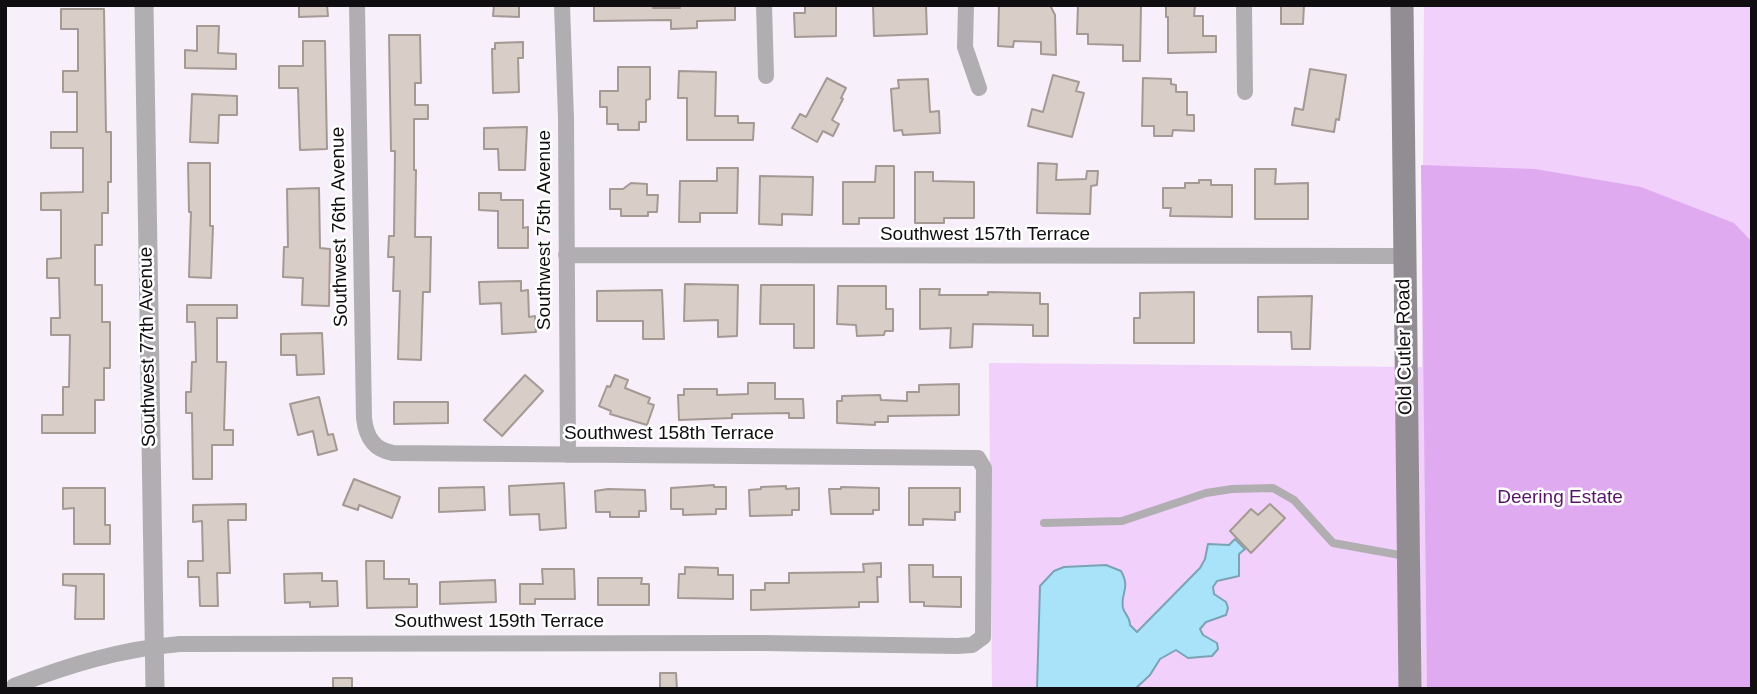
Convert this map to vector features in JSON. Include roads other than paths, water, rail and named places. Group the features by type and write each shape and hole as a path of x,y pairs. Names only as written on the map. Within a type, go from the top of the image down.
{"main road":[{"name":"Old Cutler Road","path":"1402,5 1410,689"}],"street":[{"name":"Southwest 77th Avenue","path":"144,5 155,689"},
{"name":"Southwest 76th Avenue","path":"357,5 364,418 366,433 375,446"},
{"name":"Southwest 75th Avenue","path":"562,5 566,118 568,455"},
{"path":"764,5 766,76"},
{"path":"966,5 965,47 979,88"},
{"path":"1244,5 1245,92"},
{"name":"Southwest 157th Terrace","path":"566,255 1404,256"},
{"name":"Southwest 158th Terrace","path":"375,446 393,453 978,458 985,468 985,634"},
{"name":"Southwest 159th Terrace","path":"15,686 92,658 154,646 763,643 957,646 975,644 985,634"}],"lane":[{"path":"1044,523 1122,522 1206,493 1273,488 1294,500 1333,542 1408,557"}],"water":[{"path":"1235,539 1245,549 1239,554 1239,576 1217,581 1213,587 1214,594 1226,602 1226,615 1206,622 1200,629 1203,635 1217,643 1218,649 1212,656 1188,658 1176,650 1160,659 1150,675 1135,689 1037,689 1040,586 1054,571 1064,567 1106,565 1121,571 1125,582 1123,608 1130,625 1137,632 1200,568 1208,544 1229,545"}],"park label":[{"name":"Deering Estate","path":"1560,498"}]}
